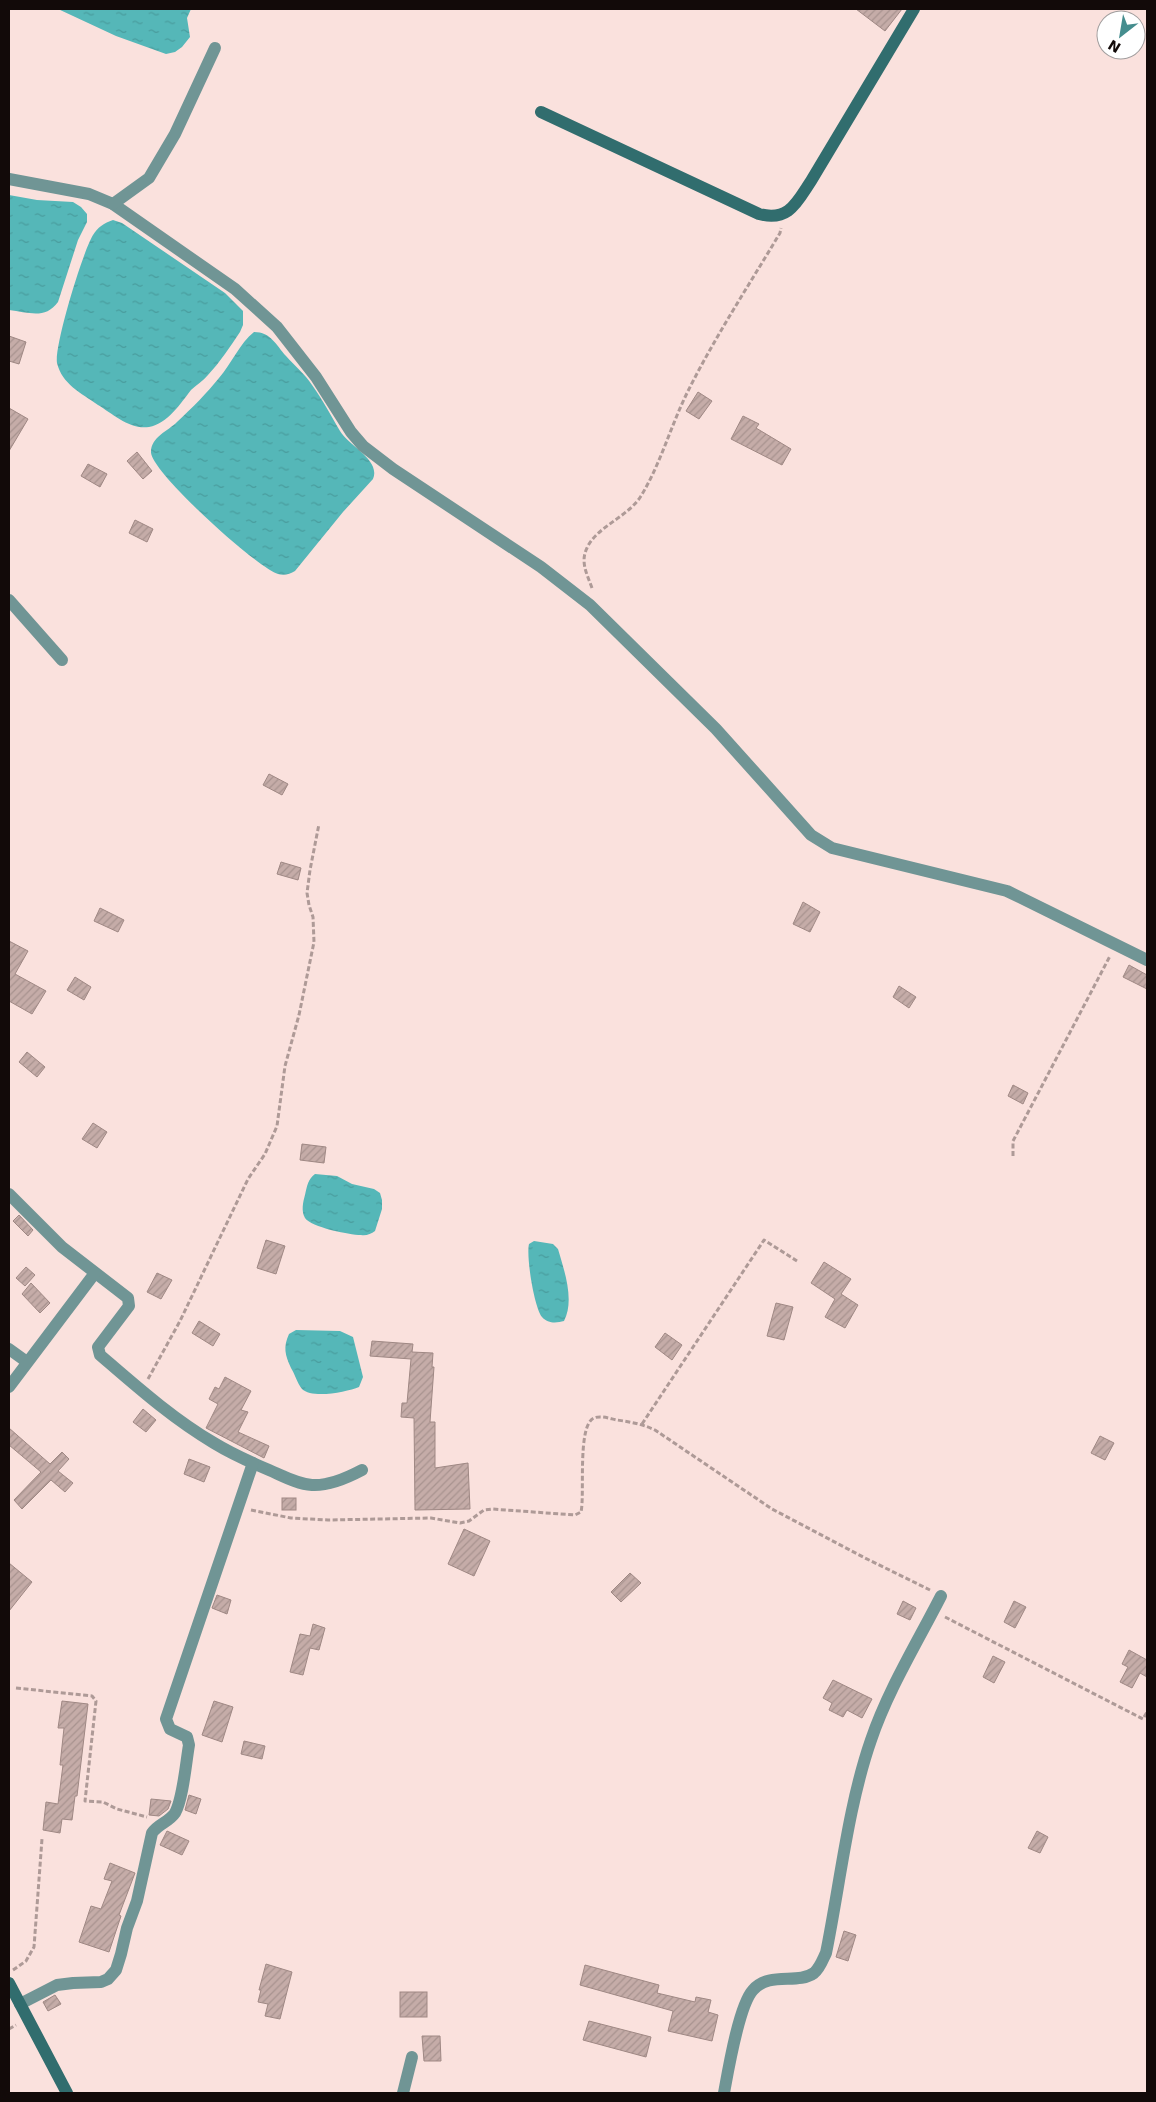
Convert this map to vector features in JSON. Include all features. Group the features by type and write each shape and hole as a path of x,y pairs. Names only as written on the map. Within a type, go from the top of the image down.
{"street":[{"path":"541,112 759,214 770,217 780,216 797,203 812,181 914,9"},
{"path":"112,204 149,178 175,134 215,48"},
{"path":"9,180 89,194 112,204 235,289 276,327 316,377 351,432 377,457 493,534 590,605 716,730 802,825 821,842 832,848 854,854 1007,891 1147,960"},
{"path":"9,600 62,660"},
{"path":"9,1194 62,1247 128,1298 129,1306 98,1347 100,1356 140,1389 214,1444 294,1481 311,1485 324,1484 362,1470"},
{"path":"9,1387 95,1274"},
{"path":"9,1348 27,1362"},
{"path":"20,2004 57,1986 73,1983 101,1982 108,1979 116,1970 122,1954 126,1928 137,1901 152,1833 156,1826 174,1815 189,1745 187,1737 170,1729 166,1719 253,1463"},
{"path":"724,2093 741,2016 746,2000 752,1990 760,1983 769,1980 807,1976 815,1972 826,1953 858,1781 871,1740 895,1684 941,1596"},
{"path":"9,1983 68,2093"},
{"path":"403,2093 412,2057"}],"path":[{"path":"590,605 594,596 584,569 583,559 587,547 594,537 624,514 641,496 679,408 698,370 780,233 782,225 780,216"},
{"path":"140,1389 162,1357 248,1180 265,1154 278,1126 285,1066 299,1015 314,942 313,917 307,893 319,824"},
{"path":"1012,1156 1013,1141 1116,944"},
{"path":"642,1424 764,1240 797,1260"},
{"path":"238,1508 291,1518 328,1520 431,1518 460,1524 469,1521 484,1510 492,1509 576,1515 581,1512 582,1506 582,1465 585,1432 589,1422 595,1418 603,1417 642,1424 655,1430 772,1509 941,1596"},
{"path":"934,1611 1143,1719 1147,1712"},
{"path":"16,1688 92,1696 96,1701 84,1801 103,1802 117,1809 143,1815 151,1819 156,1826"},
{"path":"9,1973 26,1961 34,1947 42,1839"}],"water":[{"path":"58,9 191,9 187,18 190,37 175,52 166,54 116,36"},
{"path":"9,195 37,200 73,202 87,214 87,222 78,240 58,302 53,308 42,313 36,314 9,310"},
{"path":"113,220 122,223 225,293 243,311 243,325 240,332 217,365 191,390 168,417 162,422 149,427 128,424 85,396 63,377 57,363 57,353 64,319 88,244 99,228"},
{"path":"254,332 265,334 273,340 306,377 320,396 344,437 363,453 374,472 373,479 343,512 295,571 285,575 266,568 206,518 167,478 155,462 151,452 157,438 177,422 204,395 244,342"},
{"path":"315,1174 337,1176 352,1184 374,1189 380,1193 382,1209 375,1231 365,1235 348,1234 322,1227 305,1218 303,1209 308,1183"},
{"path":"534,1241 553,1244 558,1249 569,1295 569,1304 564,1321 547,1321 542,1317 536,1303 531,1281 528,1250 529,1244"},
{"path":"296,1330 340,1331 353,1337 363,1377 359,1387 346,1391 321,1394 313,1394 302,1389 286,1355 286,1343 289,1334"}],"building":[{"path":"856,9 902,9 885,31"},
{"path":"9,336 26,342 19,364 9,361"},
{"path":"698,392 712,401 699,419 686,411"},
{"path":"9,408 28,419 9,451"},
{"path":"743,416 759,424 756,428 791,449 782,465 731,439"},
{"path":"137,452 152,471 143,479 127,461"},
{"path":"88,464 107,474 100,487 81,476"},
{"path":"135,520 153,529 147,542 129,533"},
{"path":"269,774 288,784 282,795 263,785"},
{"path":"281,862 301,868 298,880 277,874"},
{"path":"803,902 820,912 810,932 793,924"},
{"path":"100,908 124,920 118,932 94,921"},
{"path":"9,941 28,951 15,974 46,991 32,1014 9,1001"},
{"path":"1129,965 1147,975 1147,989 1123,977"},
{"path":"75,977 91,987 84,1000 67,990"},
{"path":"899,986 916,997 909,1008 893,997"},
{"path":"27,1052 45,1067 37,1077 19,1062"},
{"path":"1013,1085 1028,1093 1023,1104 1008,1096"},
{"path":"93,1123 107,1132 97,1148 82,1139"},
{"path":"302,1144 326,1147 324,1163 300,1160"},
{"path":"19,1215 33,1230 28,1236 13,1221"},
{"path":"266,1240 285,1246 276,1274 257,1268"},
{"path":"824,1262 851,1279 841,1294 858,1305 845,1328 825,1317 835,1299 811,1283"},
{"path":"26,1267 35,1275 25,1286 16,1278"},
{"path":"157,1273 172,1280 161,1299 147,1292"},
{"path":"31,1283 50,1303 40,1313 22,1294"},
{"path":"776,1303 793,1307 784,1340 767,1336"},
{"path":"199,1321 220,1334 213,1346 192,1333"},
{"path":"665,1333 682,1345 672,1360 655,1347"},
{"path":"372,1341 413,1344 412,1352 433,1353 432,1367 434,1367 430,1422 435,1422 435,1468 468,1463 470,1509 415,1510 414,1418 401,1417 402,1403 407,1403 411,1359 370,1356"},
{"path":"225,1377 251,1391 241,1410 248,1412 238,1432 269,1446 264,1458 206,1428 218,1404 209,1399 215,1387 219,1389"},
{"path":"143,1409 156,1420 146,1432 133,1422"},
{"path":"9,1428 50,1464 62,1452 69,1459 58,1471 73,1483 65,1492 51,1480 22,1509 14,1500 41,1472 9,1445"},
{"path":"1100,1436 1114,1443 1105,1460 1091,1453"},
{"path":"189,1459 210,1467 204,1482 184,1474"},
{"path":"282,1498 296,1498 296,1510 282,1510"},
{"path":"464,1529 490,1541 474,1576 448,1564"},
{"path":"9,1563 32,1582 9,1611"},
{"path":"630,1573 641,1583 621,1602 611,1592"},
{"path":"217,1595 231,1600 227,1614 212,1608"},
{"path":"903,1601 916,1608 910,1620 897,1614"},
{"path":"1014,1601 1026,1607 1015,1628 1004,1622"},
{"path":"313,1624 325,1628 319,1650 310,1648 303,1675 290,1672 300,1634 310,1636"},
{"path":"1129,1650 1147,1660 1147,1677 1140,1673 1132,1688 1120,1682 1128,1667 1122,1664"},
{"path":"993,1656 1005,1662 994,1683 983,1677"},
{"path":"833,1680 872,1699 862,1718 847,1710 843,1717 829,1710 832,1703 823,1698"},
{"path":"62,1701 88,1704 77,1796 75,1796 72,1820 62,1819 60,1833 43,1830 46,1802 58,1804 63,1765 60,1765 64,1728 58,1728"},
{"path":"214,1701 233,1707 222,1742 202,1735"},
{"path":"244,1741 265,1746 262,1759 241,1754"},
{"path":"189,1795 201,1799 196,1814 185,1810"},
{"path":"151,1799 171,1801 168,1809 159,1816 149,1815"},
{"path":"167,1831 189,1841 182,1855 160,1845"},
{"path":"1037,1831 1048,1837 1040,1853 1028,1848"},
{"path":"110,1863 135,1873 119,1915 121,1916 109,1952 79,1942 91,1906 101,1909 112,1881 104,1879"},
{"path":"844,1931 856,1935 848,1961 836,1957"},
{"path":"266,1964 292,1972 280,2019 265,2016 268,2004 258,2002"},
{"path":"585,1965 659,1985 657,1993 695,2002 696,1997 711,2000 708,2012 718,2015 712,2041 668,2031 673,2011 580,1985"},
{"path":"400,1992 427,1992 427,2017 400,2017"},
{"path":"55,1995 61,2004 48,2011 43,2002"},
{"path":"589,2021 651,2037 646,2057 583,2040"},
{"path":"422,2036 440,2036 441,2061 424,2061"}]}
